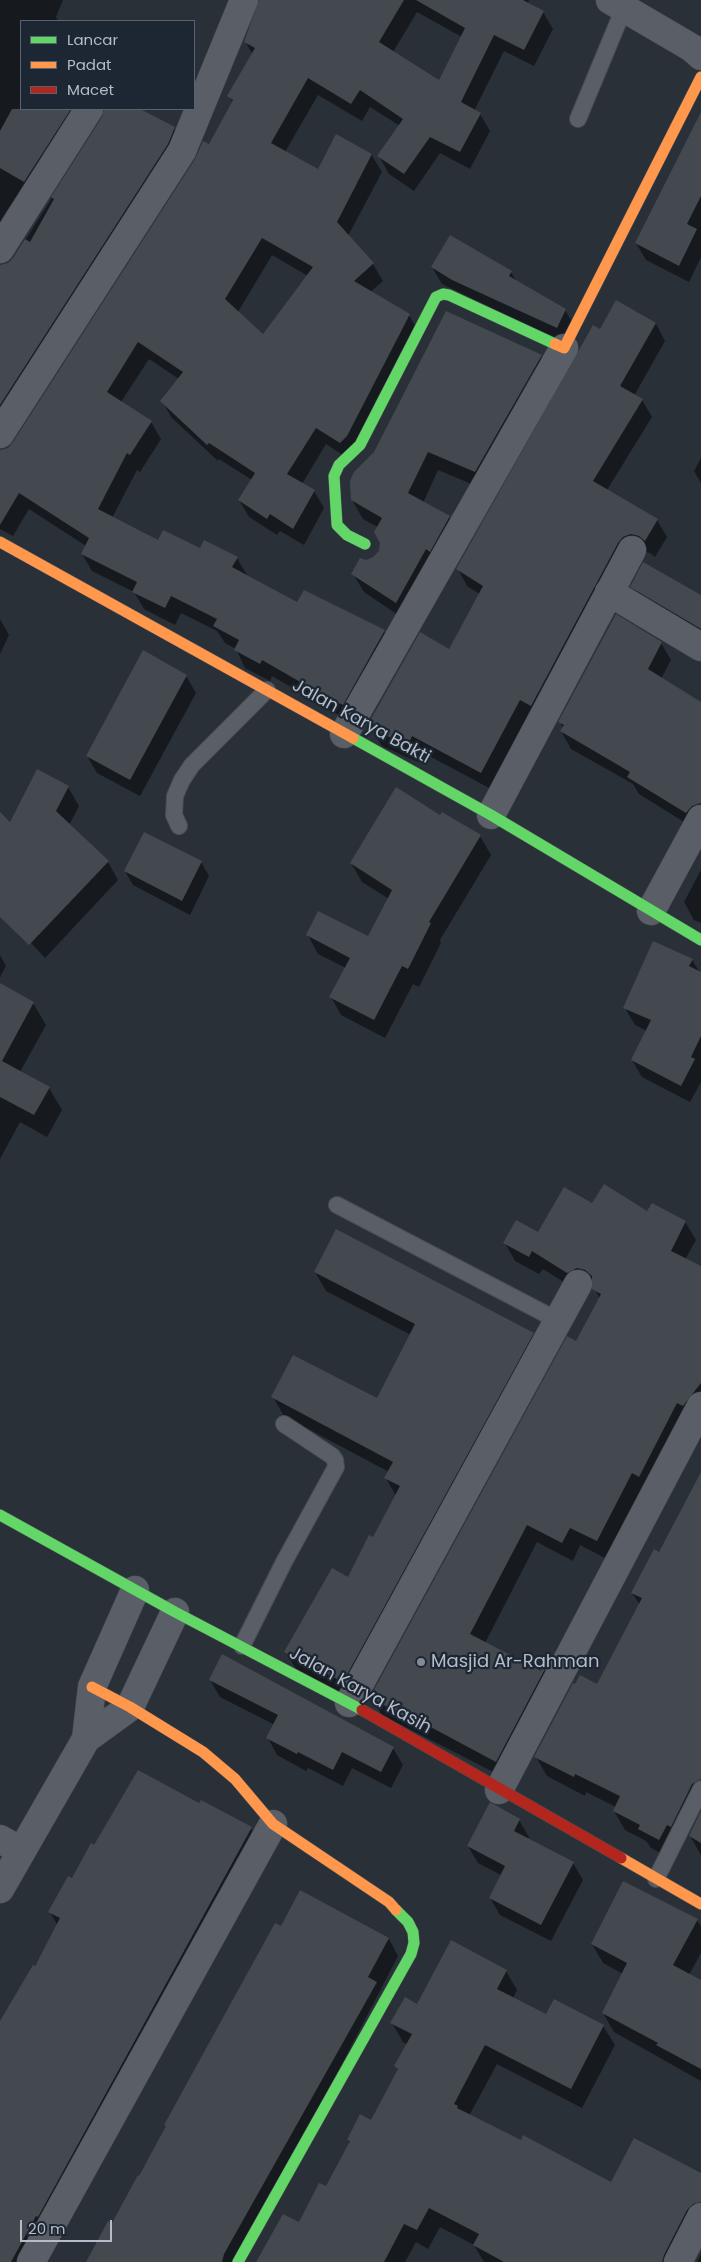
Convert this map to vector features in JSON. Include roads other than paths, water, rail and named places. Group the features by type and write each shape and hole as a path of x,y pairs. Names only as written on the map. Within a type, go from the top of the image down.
{"street":[{"path":"0,434 182,151 244,0"},
{"path":"617,4 692,48 701,56"},
{"path":"344,734 564,348 701,77"},
{"path":"0,249 88,110"},
{"path":"365,544 348,535 337,524 334,476 340,465 360,444 436,297 443,294 449,295 564,348"},
{"name":"Jalan Karya Bakti","path":"0,542 499,819 701,940"},
{"path":"499,819 609,592 632,550"},
{"path":"609,592 701,647"},
{"path":"651,911 701,819"},
{"path":"348,1703 578,1284"},
{"path":"499,1790 701,1406"},
{"name":"Jalan Karya Kasih","path":"0,1515 175,1612 348,1703 701,1904"},
{"path":"86,1739 92,1687 135,1590"},
{"path":"0,1889 11,1845 86,1739 130,1708 175,1612"},
{"path":"92,1687 183,1739 220,1765 273,1824 389,1902 408,1922 414,1943 411,1954 238,2262"},
{"path":"32,2262 273,1824"},
{"path":"678,2262 701,2217"}],"lane":[{"path":"578,118 617,4"},
{"path":"179,826 174,815 175,796 182,780 192,765 267,690"},
{"path":"337,1205 557,1320"},
{"path":"242,1646 284,1562 336,1467 332,1456 284,1424"},
{"path":"656,1879 701,1789"}],"place":[{"name":"Masjid Ar-Rahman","path":"421,1662"}]}
